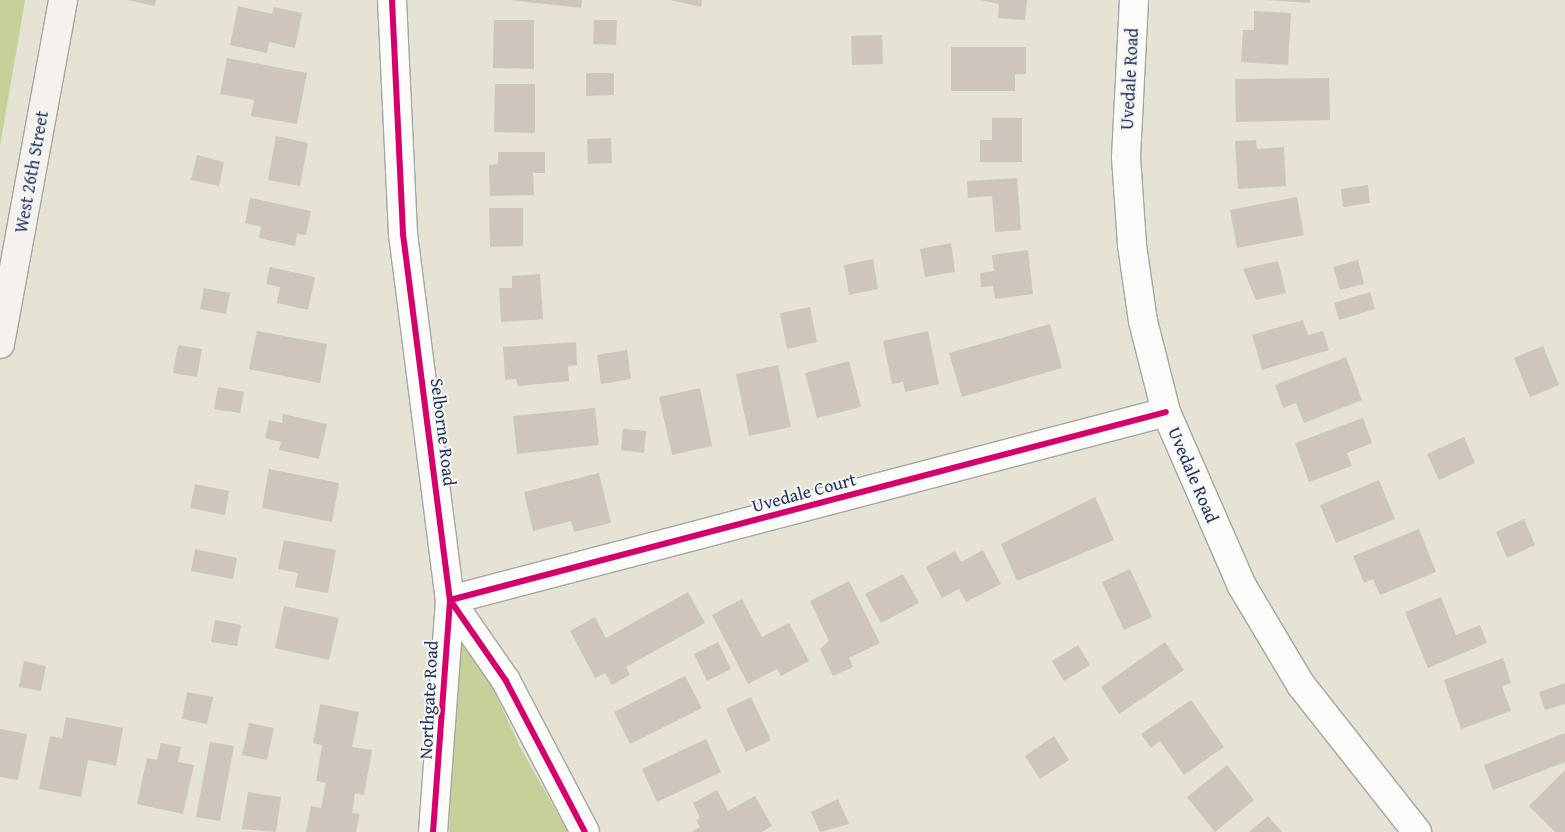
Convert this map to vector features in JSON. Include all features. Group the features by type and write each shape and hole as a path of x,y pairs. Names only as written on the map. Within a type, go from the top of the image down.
{"main road":[{"name":"West 26th Street","path":"0,344 63,0"}],"street":[{"name":"Selborne Road","path":"392,0 403,234 450,600 506,681 585,832"},
{"name":"Uvedale Road","path":"1134,0 1126,157 1132,245 1143,321 1166,412 1196,489 1252,602 1302,685 1418,832"},
{"name":"Uvedale Court","path":"450,600 1166,412"},
{"name":"Northgate Road","path":"433,832 450,600"}],"green space":[{"path":"0,0 25,0 0,146"},
{"path":"461,638 480,660 519,745 568,832 449,832 455,648"}],"building":[{"path":"127,0 156,0 155,6"},
{"path":"509,0 582,0 581,8"},
{"path":"670,0 702,0 701,7"},
{"path":"981,0 1027,0 1025,20 998,18 999,4"},
{"path":"1266,0 1310,0 1310,3"},
{"path":"238,6 272,14 274,7 302,13 295,48 269,42 267,53 230,45"},
{"path":"1254,11 1291,13 1288,65 1241,62 1243,30 1254,30"},
{"path":"494,20 534,20 534,69 493,68"},
{"path":"594,20 617,20 616,45 593,44"},
{"path":"882,35 883,64 852,65 851,36"},
{"path":"951,47 1026,47 1026,74 1015,74 1015,91 951,91"},
{"path":"227,58 307,73 297,124 251,116 254,100 220,94"},
{"path":"586,73 614,73 614,95 586,96"},
{"path":"1329,78 1330,120 1236,122 1235,79"},
{"path":"495,84 535,84 535,133 494,132"},
{"path":"992,118 1022,118 1022,162 980,162 980,140 992,140"},
{"path":"276,136 308,143 300,186 268,180"},
{"path":"611,138 612,163 588,164 587,139"},
{"path":"1256,140 1257,149 1284,147 1286,186 1238,189 1235,141"},
{"path":"498,152 545,152 545,173 533,173 534,195 490,196 489,165 498,164"},
{"path":"197,155 224,162 219,186 191,180"},
{"path":"1017,178 1021,230 995,232 992,196 968,198 967,181"},
{"path":"1368,185 1370,203 1343,207 1341,189"},
{"path":"1297,197 1304,235 1237,248 1230,210"},
{"path":"250,198 311,211 306,235 297,234 295,246 259,238 261,227 245,223"},
{"path":"489,208 523,208 523,246 490,247"},
{"path":"951,243 955,272 925,277 920,249"},
{"path":"1028,250 1033,294 995,299 993,286 981,287 980,273 994,271 992,255"},
{"path":"873,259 878,289 849,295 844,265"},
{"path":"1358,260 1364,284 1340,290 1333,267"},
{"path":"1278,261 1286,293 1256,300 1243,269"},
{"path":"270,267 315,277 308,310 277,303 280,287 266,284"},
{"path":"540,274 543,319 501,322 499,288 512,288 512,276"},
{"path":"204,288 230,293 226,314 200,309"},
{"path":"1370,292 1375,309 1339,320 1334,303"},
{"path":"810,307 817,342 787,349 780,313"},
{"path":"1303,320 1308,335 1323,331 1329,350 1262,370 1252,335"},
{"path":"1050,324 1062,368 962,397 949,353"},
{"path":"257,331 327,344 320,383 249,369"},
{"path":"928,331 939,384 905,392 903,382 892,384 883,341"},
{"path":"576,342 577,365 568,366 569,381 518,386 516,379 505,380 503,347"},
{"path":"178,345 202,349 197,377 173,373"},
{"path":"1543,346 1559,385 1530,397 1514,358"},
{"path":"627,350 631,379 601,384 597,355"},
{"path":"1346,357 1362,400 1304,423 1296,403 1283,408 1275,385"},
{"path":"849,361 861,407 817,418 805,373"},
{"path":"778,365 791,427 749,436 736,374"},
{"path":"218,387 244,392 240,413 214,409"},
{"path":"700,388 712,446 672,455 659,397"},
{"path":"595,408 599,445 517,454 513,416"},
{"path":"283,414 327,424 319,459 279,450 281,442 265,438 269,420 282,423"},
{"path":"1363,418 1372,443 1347,453 1352,466 1309,482 1295,443"},
{"path":"623,429 646,431 644,453 621,450"},
{"path":"1464,437 1475,463 1439,480 1427,454"},
{"path":"269,469 339,483 332,522 262,508"},
{"path":"599,473 611,523 574,532 571,521 533,531 524,492"},
{"path":"1379,480 1395,519 1336,543 1320,505"},
{"path":"195,484 229,491 225,515 190,508"},
{"path":"1095,497 1114,540 1017,581 1001,544"},
{"path":"1524,519 1535,545 1507,558 1496,532"},
{"path":"1419,529 1436,572 1380,595 1373,579 1364,583 1353,556"},
{"path":"284,540 336,550 328,593 295,587 298,573 278,569"},
{"path":"195,549 237,558 233,579 191,571"},
{"path":"983,550 1001,584 966,602 959,589 942,598 926,567 955,551 961,562"},
{"path":"1130,569 1152,617 1124,630 1102,582"},
{"path":"903,574 919,603 881,623 865,594"},
{"path":"849,581 880,643 849,658 853,667 833,676 820,649 829,641 810,601"},
{"path":"688,592 705,623 626,667 630,675 612,685 605,673 595,678 570,631 595,617 606,638"},
{"path":"1441,597 1456,635 1480,625 1487,643 1428,668 1405,612"},
{"path":"742,599 762,637 789,623 809,661 781,676 777,669 748,684 712,615"},
{"path":"284,606 339,618 329,660 275,648"},
{"path":"215,620 241,625 237,646 211,642"},
{"path":"718,642 731,669 707,681 694,654"},
{"path":"1165,642 1184,670 1119,714 1101,687"},
{"path":"1078,645 1090,665 1064,681 1052,661"},
{"path":"1503,658 1511,683 1502,686 1511,711 1461,729 1444,680"},
{"path":"24,661 46,666 41,691 19,687"},
{"path":"685,676 702,708 630,744 614,712"},
{"path":"1565,683 1565,704 1545,710 1539,692"},
{"path":"187,692 213,697 207,724 182,719"},
{"path":"751,697 771,740 746,752 726,709"},
{"path":"1191,700 1224,747 1184,775 1160,741 1151,748 1141,734"},
{"path":"320,704 359,712 352,747 372,750 364,795 355,793 352,813 360,814 356,832 306,832 311,806 321,808 326,783 316,781 322,745 313,743"},
{"path":"66,717 123,728 116,766 88,760 81,797 39,789 50,736 62,738"},
{"path":"249,723 274,728 267,760 242,755"},
{"path":"0,729 27,734 18,780 0,777"},
{"path":"1565,733 1565,762 1493,790 1484,765"},
{"path":"1054,736 1069,760 1040,779 1025,756"},
{"path":"706,739 721,772 657,802 642,769"},
{"path":"210,742 234,746 220,821 196,817"},
{"path":"161,743 181,747 178,762 194,765 183,814 137,804 147,758 157,760"},
{"path":"1227,765 1254,800 1215,832 1187,797"},
{"path":"1565,770 1565,832 1555,832 1529,806"},
{"path":"717,790 728,811 755,796 772,826 762,832 691,832 700,827 696,820 700,818 693,803"},
{"path":"248,792 281,797 276,832 242,829"},
{"path":"838,799 849,824 820,832 811,812"},
{"path":"1268,816 1282,832 1249,832"}],"cycle path":[{"path":"392,0 403,234 450,600 506,681 585,832"},
{"path":"450,600 1166,412"},
{"path":"433,832 450,600"}]}
